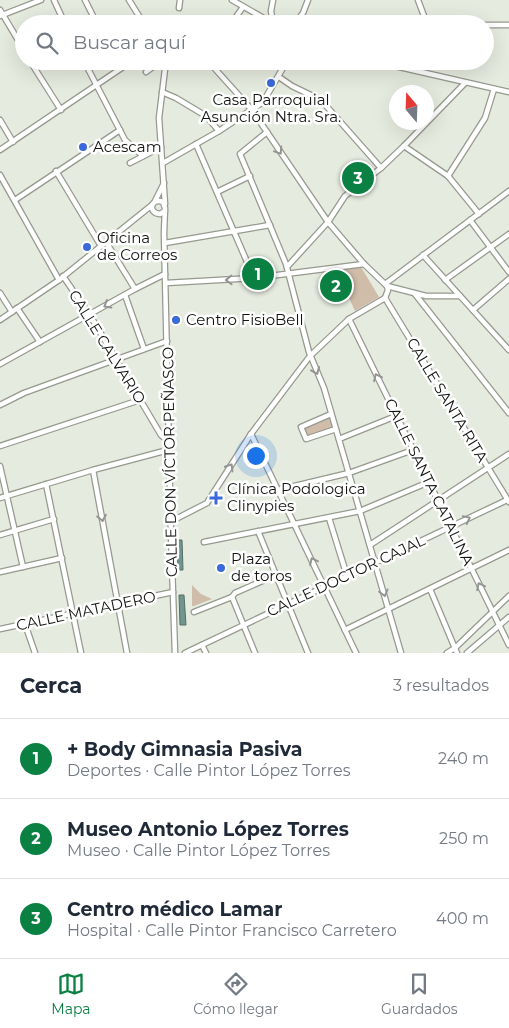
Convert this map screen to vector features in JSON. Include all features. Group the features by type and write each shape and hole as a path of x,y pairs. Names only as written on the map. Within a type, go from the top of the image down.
{"street":[{"path":"15,36 1,14 41,0"},
{"path":"54,0 61,15"},
{"path":"86,0 93,15"},
{"path":"129,0 138,15"},
{"path":"179,8 180,0"},
{"path":"232,0 258,15"},
{"path":"272,15 273,0"},
{"path":"302,15 308,0"},
{"path":"418,0 424,15"},
{"path":"237,15 243,7"},
{"path":"494,25 509,25"},
{"path":"36,70 61,110"},
{"path":"88,70 125,140 143,156"},
{"path":"0,150 119,70"},
{"name":"CALLE DON VÍCTOR PEÑASCO","path":"164,70 159,118 164,163 168,450 175,653"},
{"path":"217,70 252,110 328,222 364,264 386,285 426,296 460,296"},
{"path":"164,163 252,110 267,98 282,70"},
{"path":"411,70 509,92"},
{"path":"279,77 292,86 321,100 381,168"},
{"path":"287,267 328,222 345,196 381,168 465,83"},
{"path":"448,176 485,118 494,89"},
{"path":"162,92 206,116 219,131"},
{"path":"0,120 13,142"},
{"path":"15,200 120,130"},
{"path":"267,132 240,154 289,273 310,356 324,388 401,653"},
{"path":"196,144 254,278"},
{"path":"404,146 448,176 479,214"},
{"path":"130,163 161,147"},
{"path":"56,171 100,246"},
{"name":"CALLE CALVARIO","path":"0,175 61,278 89,315 161,435 168,441"},
{"path":"217,192 250,176"},
{"path":"0,320 61,278 153,203 161,200 165,208 160,214 155,214 152,210 153,203 164,182"},
{"path":"386,285 509,191"},
{"path":"470,220 509,271"},
{"path":"165,243 270,225"},
{"path":"445,280 509,234"},
{"path":"106,242 135,289"},
{"path":"423,255 509,350"},
{"path":"166,283 254,278 364,264"},
{"path":"0,364 135,289 166,274"},
{"path":"473,310 509,279"},
{"path":"170,522 206,503 251,434 310,356 349,319 385,298 388,290 386,285"},
{"path":"0,293 12,312"},
{"path":"415,294 509,413"},
{"path":"125,295 144,349"},
{"name":"CALLE SANTA RITA","path":"385,298 508,501"},
{"path":"18,308 40,342"},
{"name":"CALLE SANTA CATALINA","path":"349,319 509,645"},
{"path":"0,405 24,393 167,341"},
{"path":"0,446 140,400"},
{"path":"331,414 301,427 306,439 336,429"},
{"path":"339,439 396,416"},
{"path":"251,434 356,653"},
{"path":"0,498 168,450"},
{"path":"278,490 349,473 413,450"},
{"path":"370,545 509,454"},
{"path":"0,466 23,566"},
{"path":"93,470 127,653"},
{"path":"204,542 360,511 429,482"},
{"path":"46,484 81,653"},
{"name":"CALLE DOCTOR CAJAL","path":"185,653 508,501"},
{"path":"329,518 347,576"},
{"path":"0,535 54,519"},
{"path":"258,532 308,653"},
{"path":"345,630 509,550"},
{"path":"0,572 62,558"},
{"path":"194,612 232,597 235,593 276,575"},
{"path":"430,589 456,651"},
{"name":"CALLE MATADERO","path":"0,629 173,592"},
{"path":"447,653 456,651 509,596"},
{"path":"232,597 255,653"},
{"path":"467,653 509,617"},
{"path":"25,624 35,653"},
{"path":"202,645 206,653"}],"shaded area":[{"path":"361,267 379,297 355,311 336,269"},
{"path":"331,414 336,429 306,439 301,427"},
{"path":"192,585 201,594 212,599 192,606"}],"water":[{"path":"177,540 182,540 183,570 178,570"},
{"path":"179,595 184,595 186,625 180,625"}],"place":[{"name":"Casa Parroquial Asunción Ntra. Sra.","path":"271,83"},
{"name":"Acescam","path":"83,147"},
{"name":"Centro médico Lamar","path":"358,178"},
{"name":"Oficina de Correos","path":"87,247"},
{"name":"+ Body Gimnasia Pasiva","path":"258,274"},
{"name":"Museo Antonio López Torres","path":"336,286"},
{"name":"Centro FisioBell","path":"176,320"},
{"name":"Clínica Podologica Clinypies","path":"216,498"},
{"name":"Plaza de toros","path":"221,568"}]}
